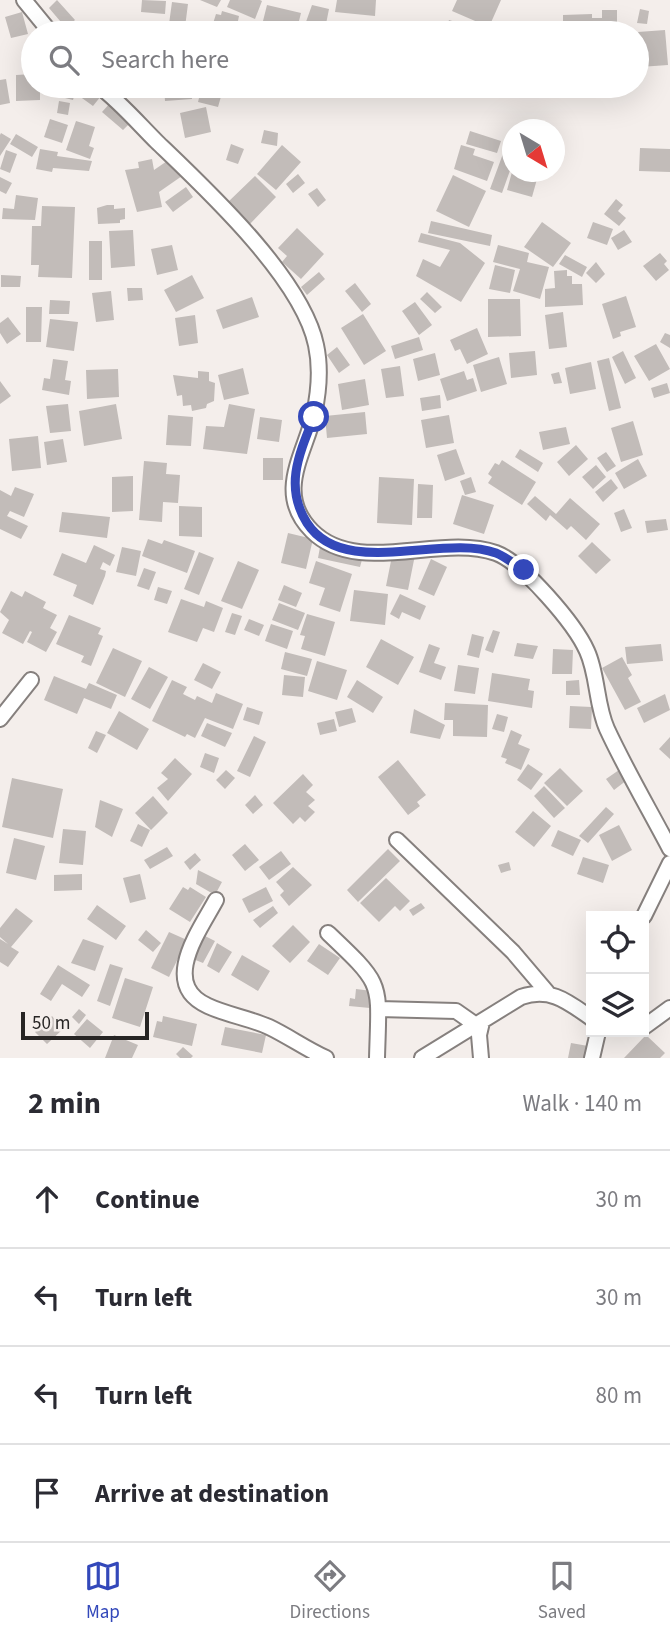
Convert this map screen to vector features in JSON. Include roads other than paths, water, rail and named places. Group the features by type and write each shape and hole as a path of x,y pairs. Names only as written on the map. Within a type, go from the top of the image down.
{"street":[{"path":"24,0 41,21"},
{"path":"112,98 191,174 243,230 276,270 304,312 316,343 320,380 314,417 294,471 294,492 300,513 312,530 332,545 358,552 465,548 496,553 524,570 587,650 606,726 670,849"},
{"path":"0,719 31,680"},
{"path":"397,840 513,952 547,992"},
{"path":"646,911 670,863"},
{"path":"216,900 187,952 184,964 188,988 206,1006 269,1027 326,1058"},
{"path":"328,933 360,962 376,983 379,1009 377,1058"},
{"path":"422,1058 521,997 547,992 559,996 586,1015"},
{"path":"649,1023 670,1008"},
{"path":"379,1009 456,1011 479,1024"},
{"path":"479,1024 481,1058"},
{"path":"592,1058 597,1037"}]}
